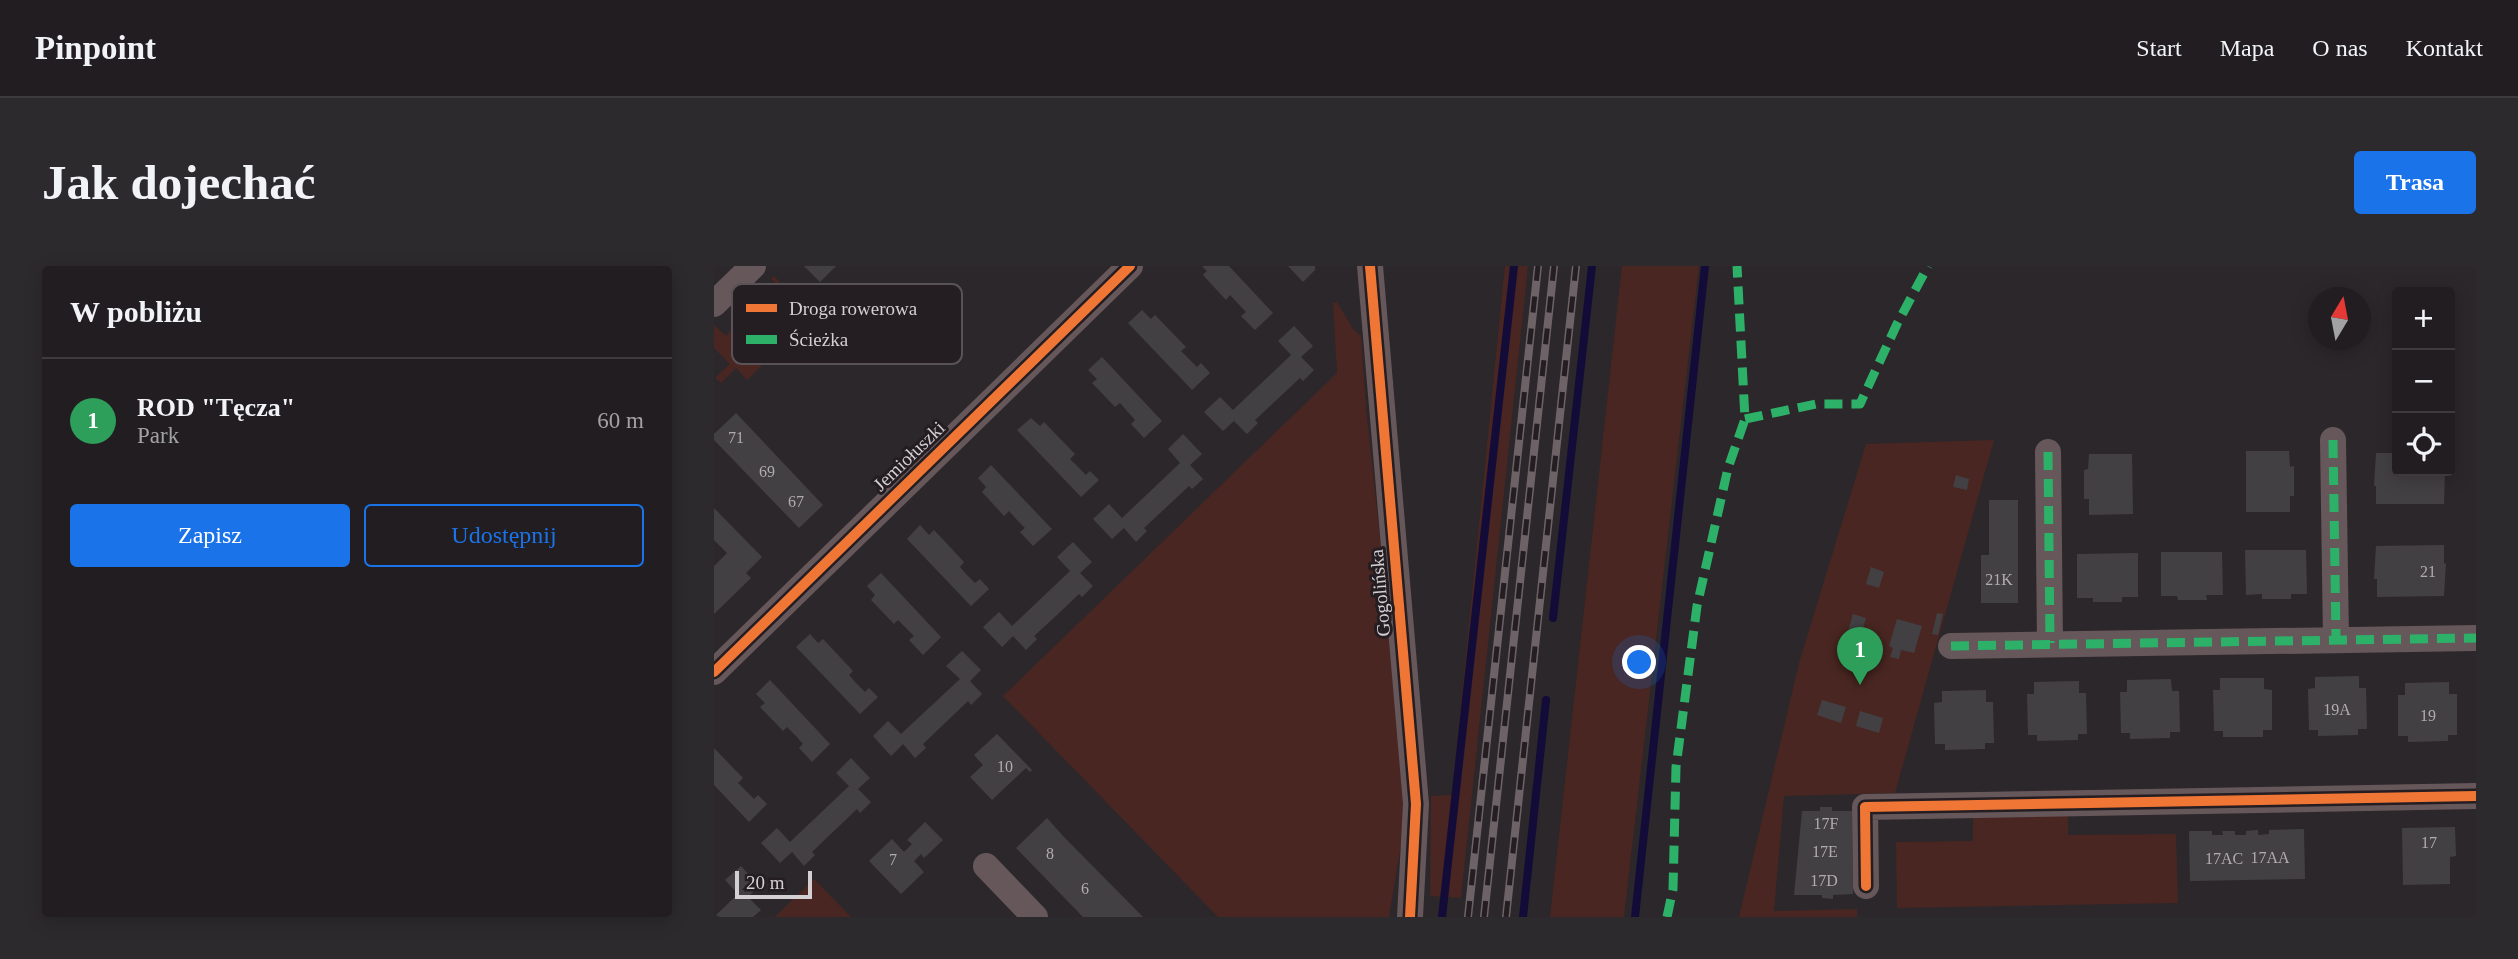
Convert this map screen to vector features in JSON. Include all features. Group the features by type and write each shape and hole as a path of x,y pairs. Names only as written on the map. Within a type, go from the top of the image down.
{"street":[{"path":"735,284 753,266"},
{"name":"Jemiołuszki","path":"714,672 1130,266"},
{"name":"Gogolińska","path":"1370,266 1416,804 1410,917"},
{"path":"714,304 732,286"},
{"path":"2333,440 2336,640"},
{"path":"2048,452 2050,643"},
{"path":"1951,646 2476,638"},
{"path":"1866,886 1865,807 2476,796"},
{"path":"986,866 1035,917"}],"shaded area":[{"path":"1505,266 1528,266 1461,898 1430,896 1431,796 1452,795"},
{"path":"1622,266 1699,266 1624,917 1550,917"},
{"path":"774,276 782,284 776,284 771,278"},
{"path":"1337,302 1353,329 1361,336 1366,407 1408,803 1389,917 1218,917 1003,696 1337,373 1333,303"},
{"path":"714,325 726,336 732,330 732,364 763,364 747,380 736,368 721,383 715,378 730,364 714,348"},
{"path":"1994,440 1895,793 1784,796 1774,911 1857,909 1857,917 1739,917 1799,663 1866,444"},
{"path":"2068,814 2068,835 2176,834 2178,903 1897,908 1896,842 1973,841 1973,816"},
{"path":"814,879 851,917 775,917"}],"building":[{"path":"804,266 836,266 820,282"},
{"path":"1202,266 1229,266 1273,313 1255,330 1241,316 1246,312 1230,295 1226,300 1203,275 1207,271"},
{"path":"1288,266 1315,266 1315,270 1303,282"},
{"path":"1142,310 1151,319 1155,315 1186,347 1181,351 1197,367 1201,363 1210,373 1192,390 1128,323"},
{"path":"1294,326 1313,346 1301,357 1314,370 1303,381 1300,378 1255,420 1258,423 1247,434 1234,421 1223,431 1204,412 1220,397 1233,410 1291,355 1278,341"},
{"path":"1102,357 1162,421 1144,438 1131,424 1135,420 1120,403 1115,407 1092,383 1097,379 1088,370"},
{"path":"736,413 823,505 799,528 714,440 714,434"},
{"path":"1031,418 1040,426 1044,422 1075,454 1070,459 1086,475 1090,471 1099,480 1081,497 1017,430"},
{"path":"1183,434 1202,454 1190,465 1203,479 1192,489 1189,486 1144,528 1147,531 1136,542 1124,528 1112,539 1093,519 1109,504 1122,518 1180,463 1168,449"},
{"path":"2246,451 2289,451 2290,467 2294,466 2294,496 2290,496 2290,512 2246,512"},
{"path":"2376,453 2392,453 2392,476 2445,476 2444,504 2376,504"},
{"path":"2089,454 2132,454 2133,514 2089,515 2089,499 2084,499 2084,470 2088,469"},
{"path":"991,465 1052,529 1033,546 1020,532 1025,528 1009,511 1004,516 982,492 986,487 978,478"},
{"path":"1956,475 1969,479 1967,490 1953,487"},
{"path":"1989,500 2018,500 2018,603 1981,603 1981,555 1989,555"},
{"path":"714,508 762,557 746,573 751,578 714,614 714,566 727,553 714,540"},
{"path":"920,525 929,535 934,530 964,562 960,567 967,575 975,583 980,579 989,589 971,606 907,539"},
{"path":"1073,542 1092,562 1080,573 1093,586 1082,597 1079,594 1034,636 1037,639 1026,650 1013,636 1002,647 983,627 999,612 1012,626 1070,571 1057,557"},
{"path":"2444,545 2444,596 2377,597 2377,579 2374,579 2376,546"},
{"path":"2245,550 2306,550 2307,594 2291,594 2291,599 2262,599 2262,594 2246,595"},
{"path":"2161,552 2222,552 2223,595 2206,595 2207,600 2178,600 2177,596 2161,596"},
{"path":"2138,553 2138,597 2122,597 2122,602 2093,602 2093,598 2077,598 2077,554"},
{"path":"1871,567 1884,572 1879,588 1866,584"},
{"path":"881,573 941,637 923,655 909,640 914,636 898,620 894,624 871,600 875,595 867,586"},
{"path":"1937,613 1943,614 1938,635 1932,634"},
{"path":"1853,614 1866,618 1861,635 1848,631"},
{"path":"1897,619 1922,626 1914,653 1901,650 1899,659 1890,657 1893,648 1889,646"},
{"path":"810,634 818,643 823,639 853,671 849,675 865,692 869,688 878,697 860,714 796,647"},
{"path":"962,651 981,670 970,681 982,694 971,705 968,701 923,744 926,748 915,758 903,744 891,756 873,736 888,721 901,734 960,679 946,666"},
{"path":"2359,676 2359,688 2366,688 2367,729 2358,729 2358,735 2318,736 2318,730 2309,730 2308,689 2315,688 2315,677"},
{"path":"2220,678 2264,678 2264,689 2272,690 2272,730 2263,730 2263,737 2223,737 2223,731 2214,731 2213,690 2220,690"},
{"path":"2171,679 2172,691 2179,691 2180,732 2170,732 2170,738 2130,739 2130,733 2121,733 2120,692 2127,692 2127,680"},
{"path":"770,680 830,744 812,762 799,748 803,744 796,736 787,727 783,731 760,707 765,703 756,694"},
{"path":"2079,681 2079,693 2086,693 2087,734 2078,734 2078,740 2037,741 2037,735 2028,735 2027,694 2034,694 2034,682"},
{"path":"2449,682 2449,694 2457,694 2457,735 2448,735 2448,741 2408,742 2408,736 2398,736 2398,695 2405,695 2405,683"},
{"path":"1986,690 1986,702 1993,702 1994,743 1985,743 1985,749 1945,750 1945,744 1935,744 1934,703 1942,702 1942,691"},
{"path":"1822,700 1846,707 1841,723 1817,715"},
{"path":"1860,711 1883,718 1879,733 1856,726"},
{"path":"997,734 1032,770 1030,772 1026,768 992,800 970,777 983,765 974,755"},
{"path":"714,748 743,778 738,783 754,799 758,795 767,804 749,822 714,785"},
{"path":"851,758 870,778 858,789 871,802 860,813 857,809 835,830 812,852 815,855 804,866 792,852 780,863 761,843 777,828 790,842 849,786 836,773"},
{"path":"1820,807 1832,807 1832,811 1852,811 1853,894 1833,895 1833,899 1822,898 1822,895 1794,895 1802,811 1820,811"},
{"path":"1047,818 1143,917 1083,917 1016,848"},
{"path":"925,822 943,840 924,858 921,854 914,861 924,872 901,894 869,861 892,839 904,852 912,844 907,840"},
{"path":"2455,827 2456,856 2450,857 2450,884 2403,885 2402,828"},
{"path":"2304,829 2305,879 2190,881 2189,831 2212,831 2212,835 2223,835 2222,831 2235,831 2235,835 2246,835 2246,831 2258,830 2258,835 2269,834 2269,830"},
{"path":"741,866 759,886 748,897 761,910 753,917 714,917 738,894 725,880"}],"waterway":[{"path":"1442,917 1514,266"},
{"path":"1553,618 1592,266"},
{"path":"1635,917 1705,266"},
{"path":"1523,917 1546,700"}],"railway":[{"path":"1468,917 1538,266"},
{"path":"1484,917 1554,266"},
{"path":"1506,917 1576,266"}],"marked path":[{"path":"1667,917 1673,889 1676,767 1697,606 1728,468 1745,419 1737,266"},
{"path":"1745,419 1816,404 1860,404 1897,324 1928,266"},
{"path":"2333,440 2336,640"},
{"path":"2048,452 2050,643"},
{"path":"1951,646 2476,638"}],"cycle path":[{"path":"714,672 1130,266"},
{"path":"1370,266 1416,804 1410,917"},
{"path":"1866,886 1865,807 2476,796"}],"place":[{"name":"ROD \"Tęcza\"","path":"1860,685"}]}
